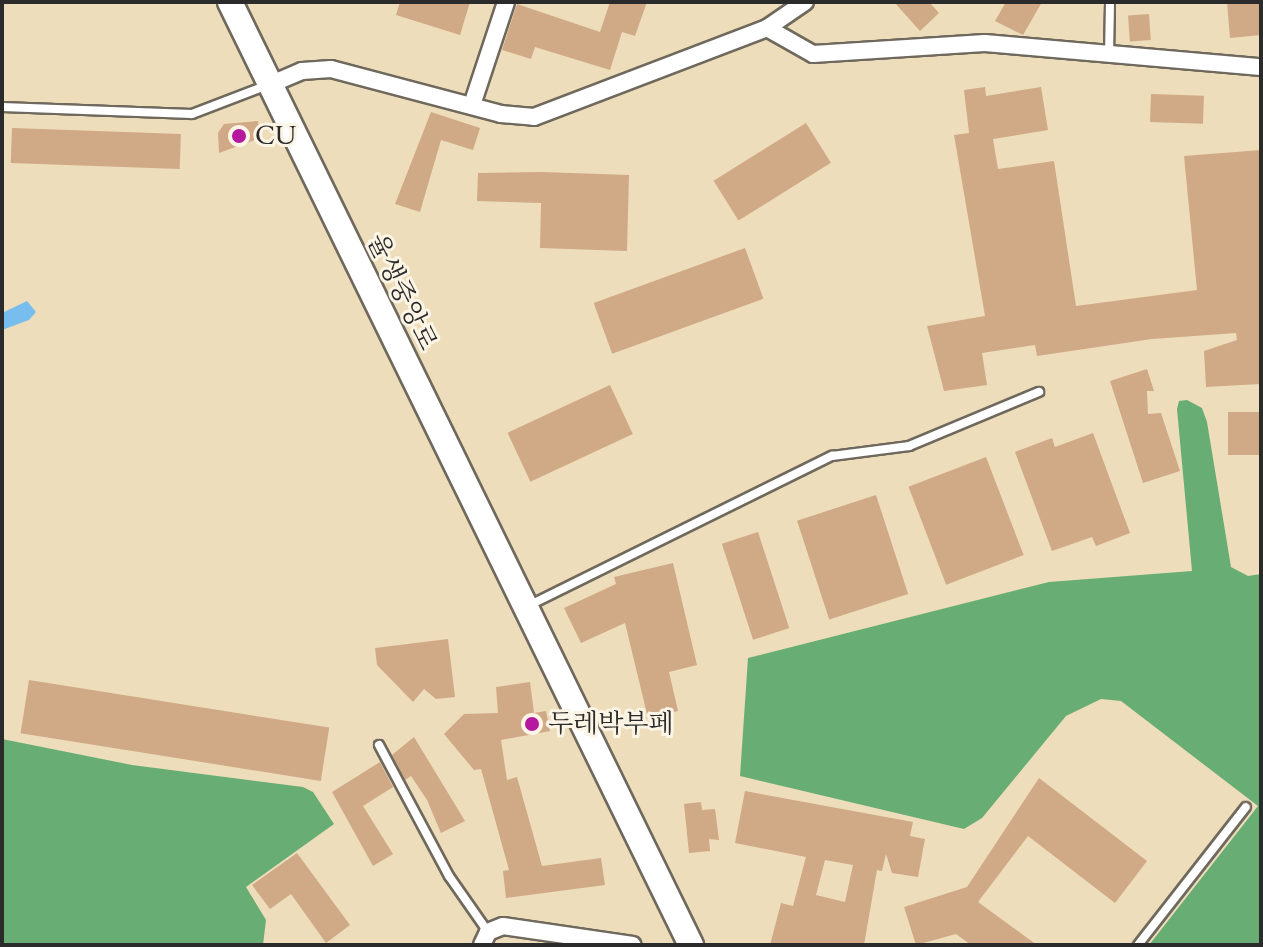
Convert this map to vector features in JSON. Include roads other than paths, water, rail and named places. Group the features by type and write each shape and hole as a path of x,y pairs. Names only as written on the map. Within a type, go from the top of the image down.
{"street":[{"name":"율생중앙로","path":"230,2 691,945"},
{"path":"472,105 506,2"},
{"path":"269,85 302,71 331,69 518,117 552,114 767,28 805,2"},
{"path":"767,28 813,54 985,43 1261,67"},
{"path":"485,939 503,926 633,945"}],"lane":[{"path":"1109,55 1110,2"},
{"path":"2,107 192,114 269,85"},
{"path":"525,607 832,456 909,446 1039,392"},
{"path":"379,745 485,939"},
{"path":"1138,945 1246,807"}],"water":[{"path":"27,301 36,312 29,320 2,330 2,313"}],"place":[{"name":"CU","path":"239,136"},
{"name":"두레박부페","path":"532,724"}]}
